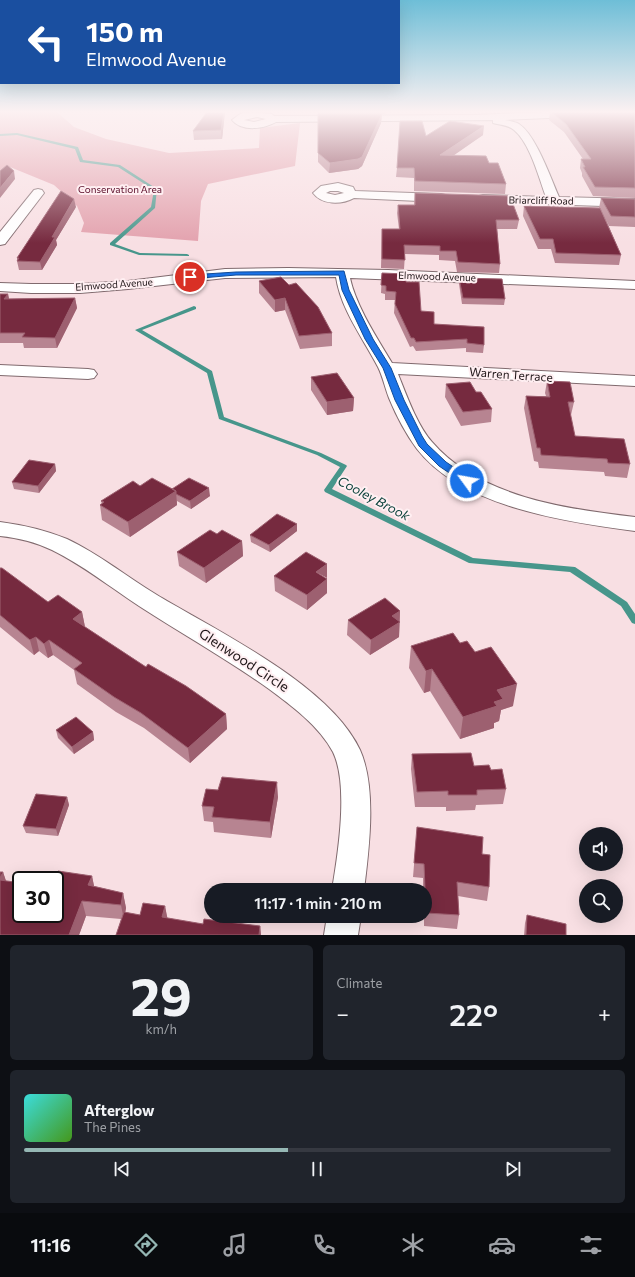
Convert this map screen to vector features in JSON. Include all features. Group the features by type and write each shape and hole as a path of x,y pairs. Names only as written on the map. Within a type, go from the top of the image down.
{"street":[{"path":"535,156 554,200"},
{"path":"0,241 38,193"},
{"path":"351,194 451,198"},
{"name":"Briarcliff Road","path":"473,198 635,203"},
{"name":"Elmwood Avenue","path":"0,287 89,287 127,285 205,275 277,272 342,273 635,285"},
{"path":"342,273 345,290 369,339 387,368 400,400 424,446 442,464 454,473 482,488 535,507 587,518 635,524"},
{"name":"Warren Terrace","path":"387,368 635,381"},
{"path":"0,370 88,374"},
{"name":"Glenwood Circle","path":"0,529 29,533 53,541 100,567 146,599 218,641 256,666 306,702 328,724 345,748 351,762 353,774 355,816 349,883"},
{"path":"341,935 343,923"}],"green space":[{"name":"Conservation Area","path":"0,156 296,156 295,166 208,184 201,201 198,241 81,232 84,223 77,206 54,185 10,167 0,176"}],"building":[{"path":"321,156 363,156 358,159 330,163"},
{"path":"398,156 486,156 489,163 498,163 506,184 415,181 414,168 397,168"},
{"path":"589,156 635,156 635,188 595,187 583,167 585,167 581,159 591,159"},
{"path":"7,165 14,171 0,188 0,171"},
{"path":"61,191 74,199 52,237 55,237 40,262 17,261 19,258 17,258"},
{"path":"415,193 510,196 519,220 496,220 500,264 458,262 456,251 440,251 440,246 404,245 405,260 382,259 382,229 400,229 398,205 415,205"},
{"path":"601,198 635,199 635,217 611,216"},
{"path":"524,206 600,208 621,255 556,253 553,239 540,239"},
{"path":"382,273 406,274 406,282 419,282 421,311 434,312 434,324 484,327 484,345 467,343 467,339 416,342 414,338 411,338 395,304 396,292 386,291 386,286 381,285"},
{"path":"281,277 289,285 296,283 318,307 332,333 299,336 285,298 275,300 259,281"},
{"path":"459,278 502,279 505,299 463,298"},
{"path":"0,294 8,294 4,299 75,298 55,338 22,337 25,333 0,333"},
{"path":"337,373 354,398 327,402 311,377"},
{"path":"547,381 570,382 574,402 568,402 575,436 624,439 630,464 608,463 607,459 541,455 540,448 537,448 526,396 550,397"},
{"path":"470,382 476,392 481,392 492,409 463,412 446,384"},
{"path":"29,460 55,464 38,486 12,482"},
{"path":"152,478 176,491 128,522 100,505 104,502 101,501 133,481 140,486"},
{"path":"189,478 209,488 190,501 176,494 176,491 172,489"},
{"path":"277,514 297,524 269,545 250,535"},
{"path":"210,530 217,534 222,530 242,541 204,568 177,552"},
{"path":"306,552 327,564 316,572 327,579 307,595 274,576"},
{"path":"0,568 48,602 58,595 82,612 73,619 146,667 148,664 186,686 226,714 188,748 141,713 114,697 74,669 82,663 49,640 44,644 36,637 30,640 0,615"},
{"path":"385,598 400,611 392,616 400,622 371,640 348,620"},
{"path":"453,633 460,643 467,641 475,652 491,647 517,684 497,690 503,699 494,702 497,706 463,717 432,669 426,671 411,646"},
{"path":"76,717 93,732 72,747 56,730"},
{"path":"471,753 474,766 489,765 491,770 502,769 506,789 477,790 477,795 448,795 448,791 417,792 412,754"},
{"path":"222,777 277,782 270,822 212,817 214,807 202,806 206,789 218,790"},
{"path":"36,794 67,797 56,829 23,826"},
{"path":"417,827 483,837 482,854 490,855 489,887 457,882 459,915 432,913 432,883 425,883 424,864 414,863"},
{"path":"64,872 92,876 88,885 123,893 121,905 82,901 69,935 0,935 0,880 12,882 12,923 64,923"},
{"path":"143,903 165,906 162,917 203,924 204,919 204,923 236,923 260,926 259,935 116,935 124,912 140,915"},
{"path":"527,915 566,924 566,935 526,935"}],"waterway":[{"name":"Cooley Brook","path":"79,156 81,161 119,166 156,190 153,207 112,244 139,254 187,255"},
{"name":"Cooley Brook","path":"194,308 138,330 210,372 221,418 319,454 344,466 328,490 472,561 572,569 624,604 635,621"}],"route":[{"path":"190,277 205,275 284,272 342,273 342,282 345,290 355,306 369,339 387,368 392,384 424,446 442,464 467,481"}]}
